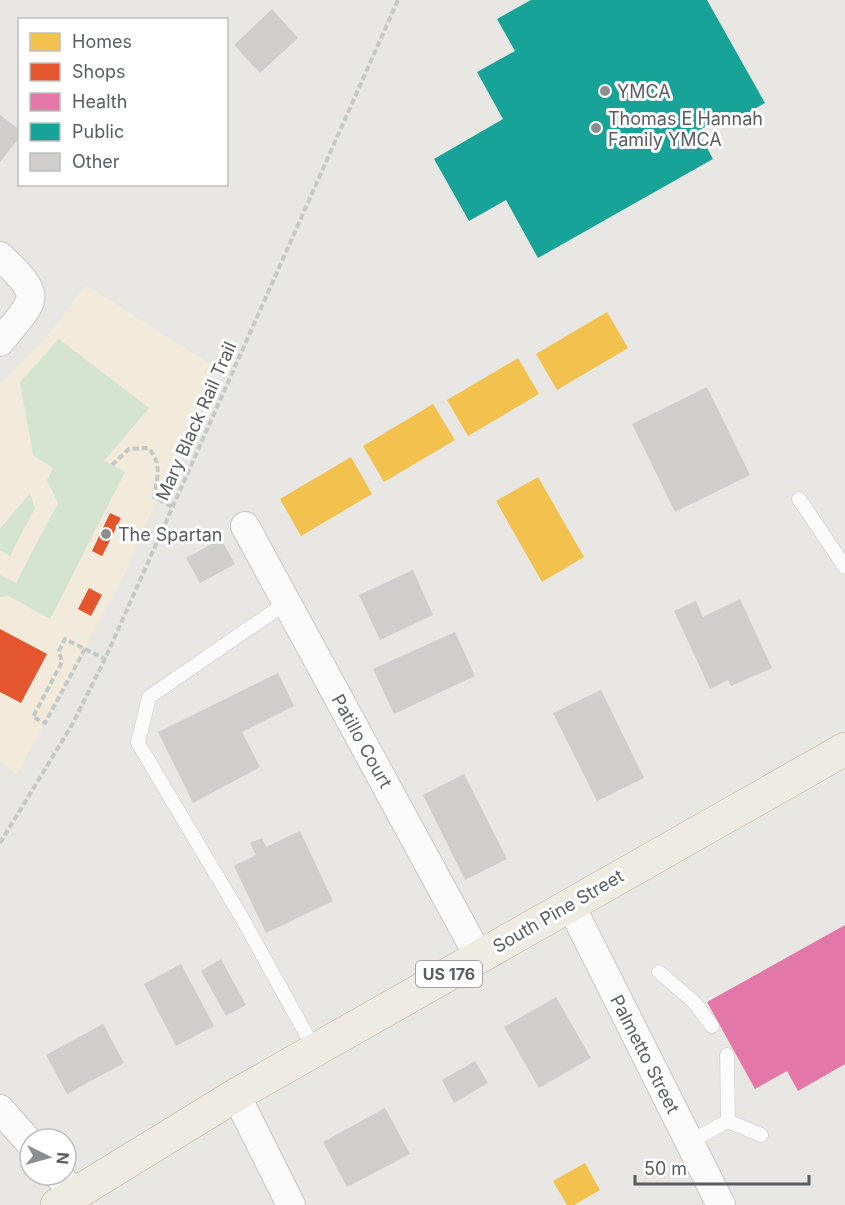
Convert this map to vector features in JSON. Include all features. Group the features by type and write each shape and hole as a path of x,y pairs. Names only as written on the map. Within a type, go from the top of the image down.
{"highway":[{"name":"South Pine Street","path":"63,1191 315,1051 845,749"}],"street":[{"path":"0,256 26,280 32,291 29,306 0,342"},
{"name":"Patillo Court","path":"245,526 479,957"},
{"name":"Palmetto Street","path":"570,904 721,1205"},
{"path":"236,1095 291,1205"},
{"path":"0,1109 18,1129"}],"lane":[{"path":"799,499 845,567"},
{"path":"286,603 149,697 138,743 242,918 315,1051"},
{"path":"658,972 694,1002 712,1026"},
{"path":"727,1055 728,1121"},
{"path":"689,1142 728,1121"},
{"path":"728,1121 761,1135"}],"path":[{"name":"Mary Black Rail Trail","path":"0,843 72,725 105,659 398,0"},
{"path":"112,465 129,449 148,448 156,457 159,466 154,497 173,507"},
{"path":"85,649 45,723 33,717 62,662 59,651 65,639 85,649 105,659"}],"shaded area":[{"path":"86,285 213,366 125,573 17,775 0,761 0,384 50,333"}],"green space":[{"path":"59,339 149,408 104,461 125,472 50,619 9,596 0,597 0,575 16,583 58,503 47,480 53,468 33,455 20,382"},
{"path":"30,493 35,508 10,556 0,550 0,529"}],"building: Homes":[{"path":"607,312 628,348 557,390 536,354"},
{"path":"518,358 539,394 468,436 447,400"},
{"path":"433,404 455,440 384,482 363,446"},
{"path":"351,457 372,494 301,536 280,499"},
{"path":"538,477 584,557 542,582 496,501"},
{"path":"585,1163 600,1190 574,1205 567,1205 553,1181"}],"building: Shops":[{"path":"110,513 121,518 102,556 92,551"},
{"path":"89,588 102,595 91,616 78,609"},
{"path":"0,629 47,654 21,703 0,692"}],"building: Health":[{"path":"845,925 845,1064 798,1091 787,1071 755,1089 707,1002"}],"building: Public":[{"name":"Thomas E Hannah Family YMCA","path":"531,0 707,0 765,103 727,125 722,117 698,131 713,159 538,258 506,200 469,221 434,159 503,119 477,72 515,51 497,19"}],"building: Other":[{"path":"272,9 298,38 260,73 234,45"},
{"path":"0,115 18,128 18,140 0,162"},
{"path":"707,387 750,475 675,512 632,424"},
{"path":"221,539 235,564 200,583 186,558"},
{"path":"413,570 433,615 380,640 359,595"},
{"path":"740,599 772,668 731,686 728,680 710,689 674,611 696,601 703,617"},
{"path":"455,632 475,676 394,714 373,669"},
{"path":"278,673 294,706 242,732 260,767 193,803 158,732"},
{"path":"601,690 644,778 597,801 553,713"},
{"path":"464,774 507,859 465,880 423,795"},
{"path":"300,831 333,901 266,933 234,866 256,855 250,843 262,838 266,847"},
{"path":"221,959 246,1005 226,1016 201,971"},
{"path":"181,964 214,1026 176,1046 144,984"},
{"path":"556,997 591,1058 539,1088 504,1027"},
{"path":"103,1024 124,1063 67,1094 46,1055"},
{"path":"475,1061 488,1083 454,1103 442,1080"},
{"path":"385,1108 410,1154 347,1187 323,1142"}],"place":[{"name":"YMCA","path":"605,91"},
{"name":"Thomas E Hannah Family YMCA","path":"596,128"},
{"name":"The Spartan","path":"106,534"}]}
